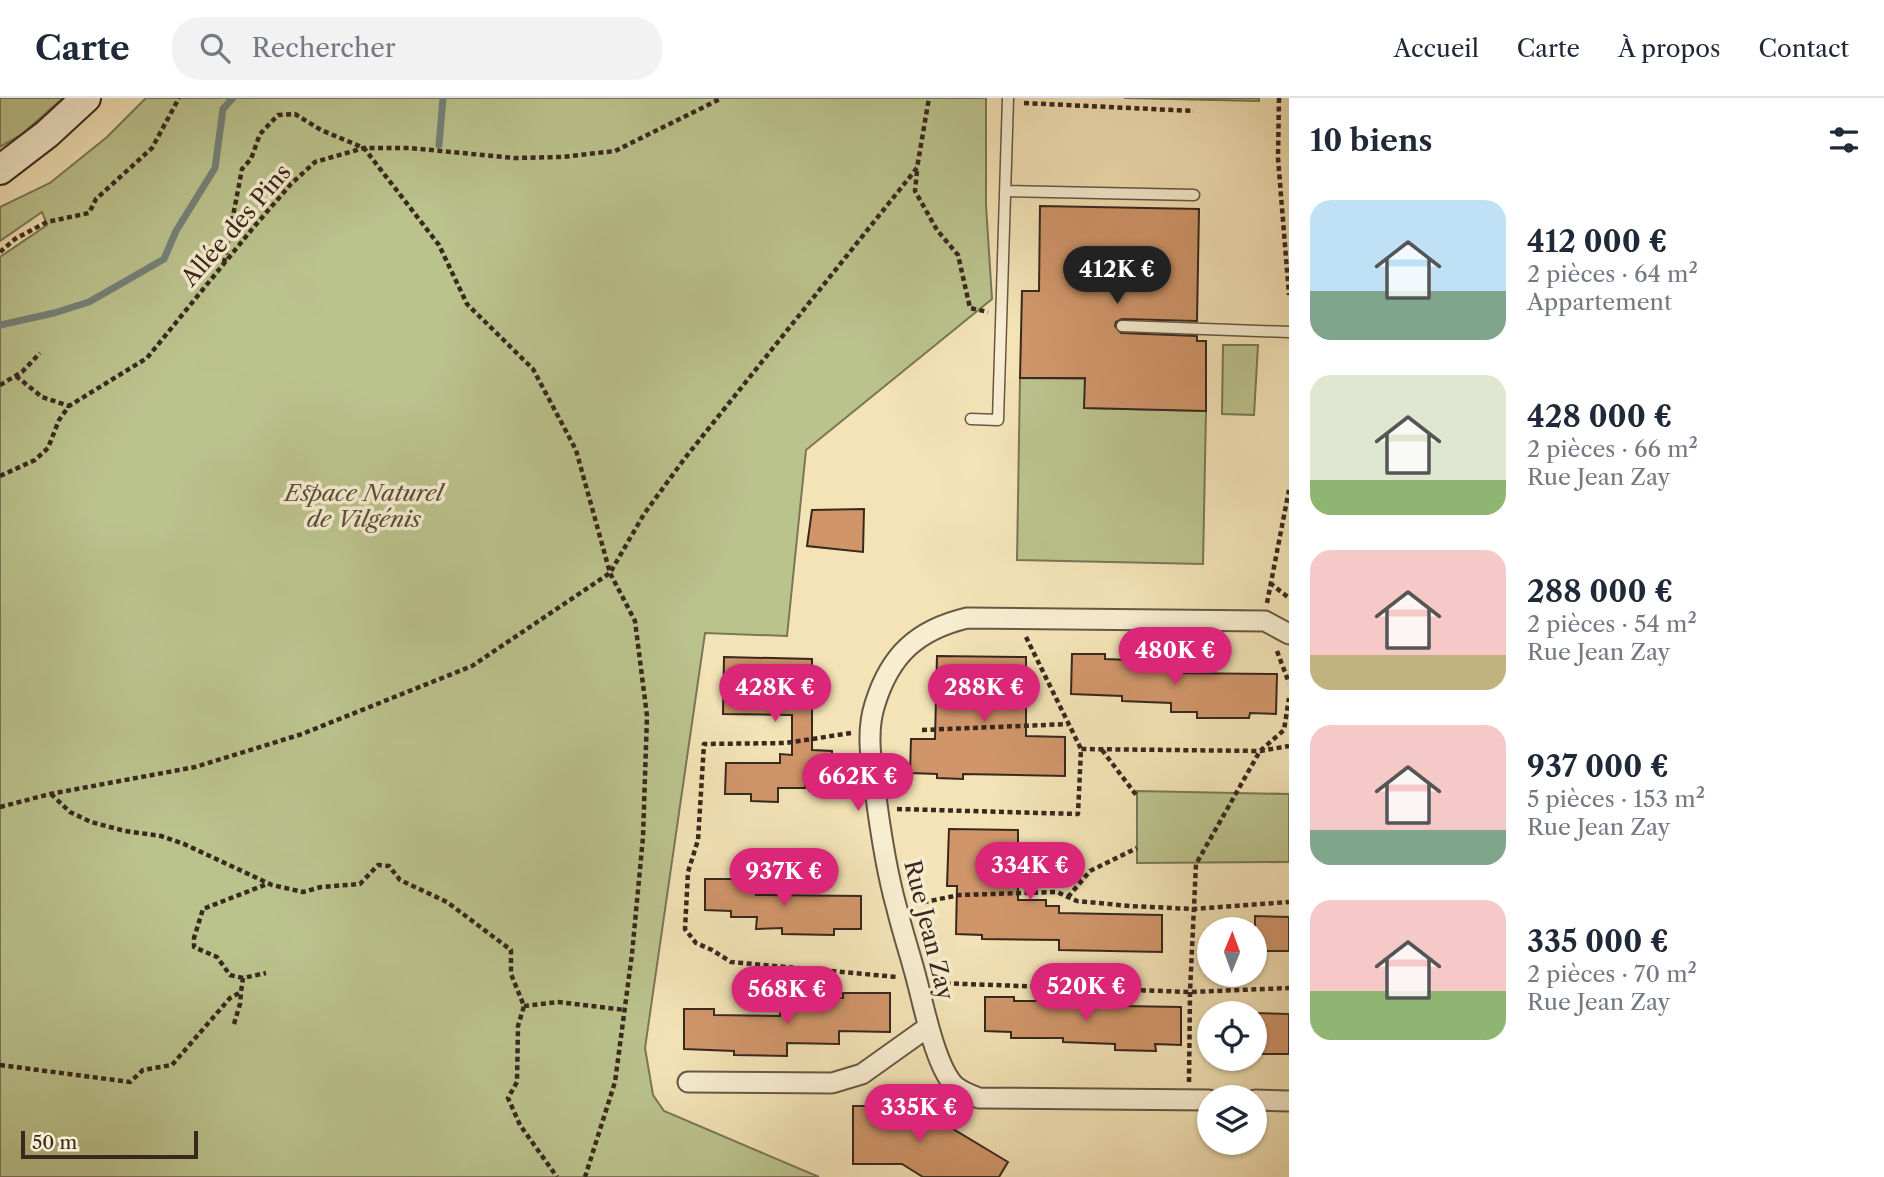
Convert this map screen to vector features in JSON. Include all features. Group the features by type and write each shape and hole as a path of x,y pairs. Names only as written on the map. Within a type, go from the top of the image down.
{"main road":[{"path":"0,170 47,134 86,98"}],"street":[{"name":"Rue Jean Zay","path":"1197,1099 979,1098 955,1086 947,1075 928,1027 896,908 881,840 870,753 870,730 874,705 891,667 908,645 943,624 967,618 1265,621"},
{"path":"1265,621 1289,634"},
{"path":"688,1082 832,1083 862,1073 928,1027"},
{"path":"1267,1100 1289,1101"}],"lane":[{"path":"971,419 998,420 1008,100"},
{"path":"1006,191 1194,195"},
{"path":"1122,326 1289,332"}],"path":[{"path":"0,252 15,239 47,222 89,213 96,199 152,148 179,98"},
{"name":"Allée des Pins","path":"69,406 147,358 291,184 315,162 364,148 410,148 514,159 615,151 722,98"},
{"path":"929,98 915,191 937,230 958,255 970,308 1002,316"},
{"path":"1279,98 1278,158 1289,295"},
{"path":"1008,100 1194,111"},
{"path":"224,263 242,169 251,159 260,134 278,115 295,114 321,130 364,148 439,245 467,304 533,369 576,450 610,573 635,621 647,716 643,837 625,1010 615,1082 585,1177"},
{"path":"0,807 50,794 195,767 314,729 472,666 610,573 644,514 685,458 917,168"},
{"path":"0,385 16,376 40,353"},
{"path":"0,476 35,460 48,448 59,420 69,406 42,397 16,376"},
{"path":"1265,621 1289,490"},
{"path":"1270,583 1289,598"},
{"path":"877,809 1078,814 1081,749 1017,619"},
{"path":"1189,1099 1190,992 1196,864 1260,751 1284,730 1289,698"},
{"path":"922,730 1069,724"},
{"path":"870,730 786,743 704,744 698,839 688,872 685,929 696,943 731,962 947,984 1190,992 1289,988"},
{"path":"1081,749 1260,751 1289,746"},
{"path":"1101,749 1137,796"},
{"path":"50,794 70,813 91,822 125,831 161,836 268,883 303,892 321,887 360,884 378,866 389,866 400,880 446,902 511,950 511,974 524,1006 518,1026 517,1082 508,1098 520,1125 557,1177"},
{"path":"1068,897 1090,871 1137,848"},
{"path":"266,973 243,978 230,975 217,957 194,947 194,938 203,909 268,883"},
{"path":"896,908 959,895 1057,892 1077,901 1193,909 1289,902"},
{"path":"234,1024 243,978"},
{"path":"0,1065 130,1082 143,1070 172,1065 230,998 241,992"},
{"path":"524,1006 558,1002 625,1010"}],"green space":[{"path":"0,98 63,98 22,134 0,147"},
{"name":"Espace Naturel de Vilgénis","path":"146,98 986,98 986,205 992,299 806,450 787,636 705,633 645,1048 653,1095 664,1111 819,1177 0,1177 0,257 47,225 42,212 0,241 0,207 50,183 107,137"},
{"path":"1124,98 1259,98 1259,101"},
{"path":"1223,345 1258,345 1254,415 1222,414"},
{"path":"1020,378 1085,379 1085,408 1206,411 1203,564 1017,560"},
{"path":"1137,791 1289,794 1289,862 1137,863"}],"building":[{"path":"1040,206 1199,209 1197,321 1122,319 1116,322 1115,326 1121,333 1197,336 1197,341 1206,341 1206,411 1084,408 1085,378 1020,378 1022,291 1039,291"},
{"path":"864,509 863,552 807,546 812,510"},
{"path":"1072,654 1105,654 1105,659 1158,661 1158,666 1171,666 1170,673 1277,674 1276,714 1250,713 1249,718 1197,718 1197,712 1171,712 1171,703 1122,701 1122,696 1071,694"},
{"path":"937,656 1026,657 1026,736 1065,737 1065,776 963,774 963,779 910,773 911,739 935,739"},
{"path":"724,657 812,659 812,750 832,751 831,784 778,788 778,802 751,801 751,794 725,794 726,763 780,763 780,754 792,755 792,715 723,714"},
{"path":"949,829 1018,830 1018,900 1046,900 1046,906 1059,906 1059,913 1162,915 1162,952 1059,950 1059,940 982,939 982,935 956,934 957,886 947,886"},
{"path":"705,879 744,879 744,884 756,884 756,895 861,896 861,929 834,929 834,935 782,934 782,928 756,929 757,917 731,917 731,911 705,910"},
{"path":"1255,916 1289,917 1289,951 1267,951 1267,917"},
{"path":"843,993 890,993 890,1032 839,1031 839,1044 787,1043 787,1056 734,1055 734,1051 684,1049 684,1009 714,1009 714,1015 780,1016 780,1010 792,1010 792,1004 835,1004 835,998 843,998"},
{"path":"985,997 1014,997 1014,1001 1065,1001 1064,1005 1181,1007 1181,1045 1155,1044 1156,1051 1115,1050 1115,1044 1063,1042 1063,1038 1011,1038 1011,1032 985,1031"},
{"path":"1267,1013 1289,1014 1289,1054 1267,1054"},
{"path":"853,1106 926,1106 938,1112 935,1118 1008,1162 999,1177 923,1177 902,1164 853,1164"}],"waterway":[{"path":"0,325 89,302 164,259 176,231 215,168 223,109 233,98"},
{"path":"439,145 443,98"}]}
